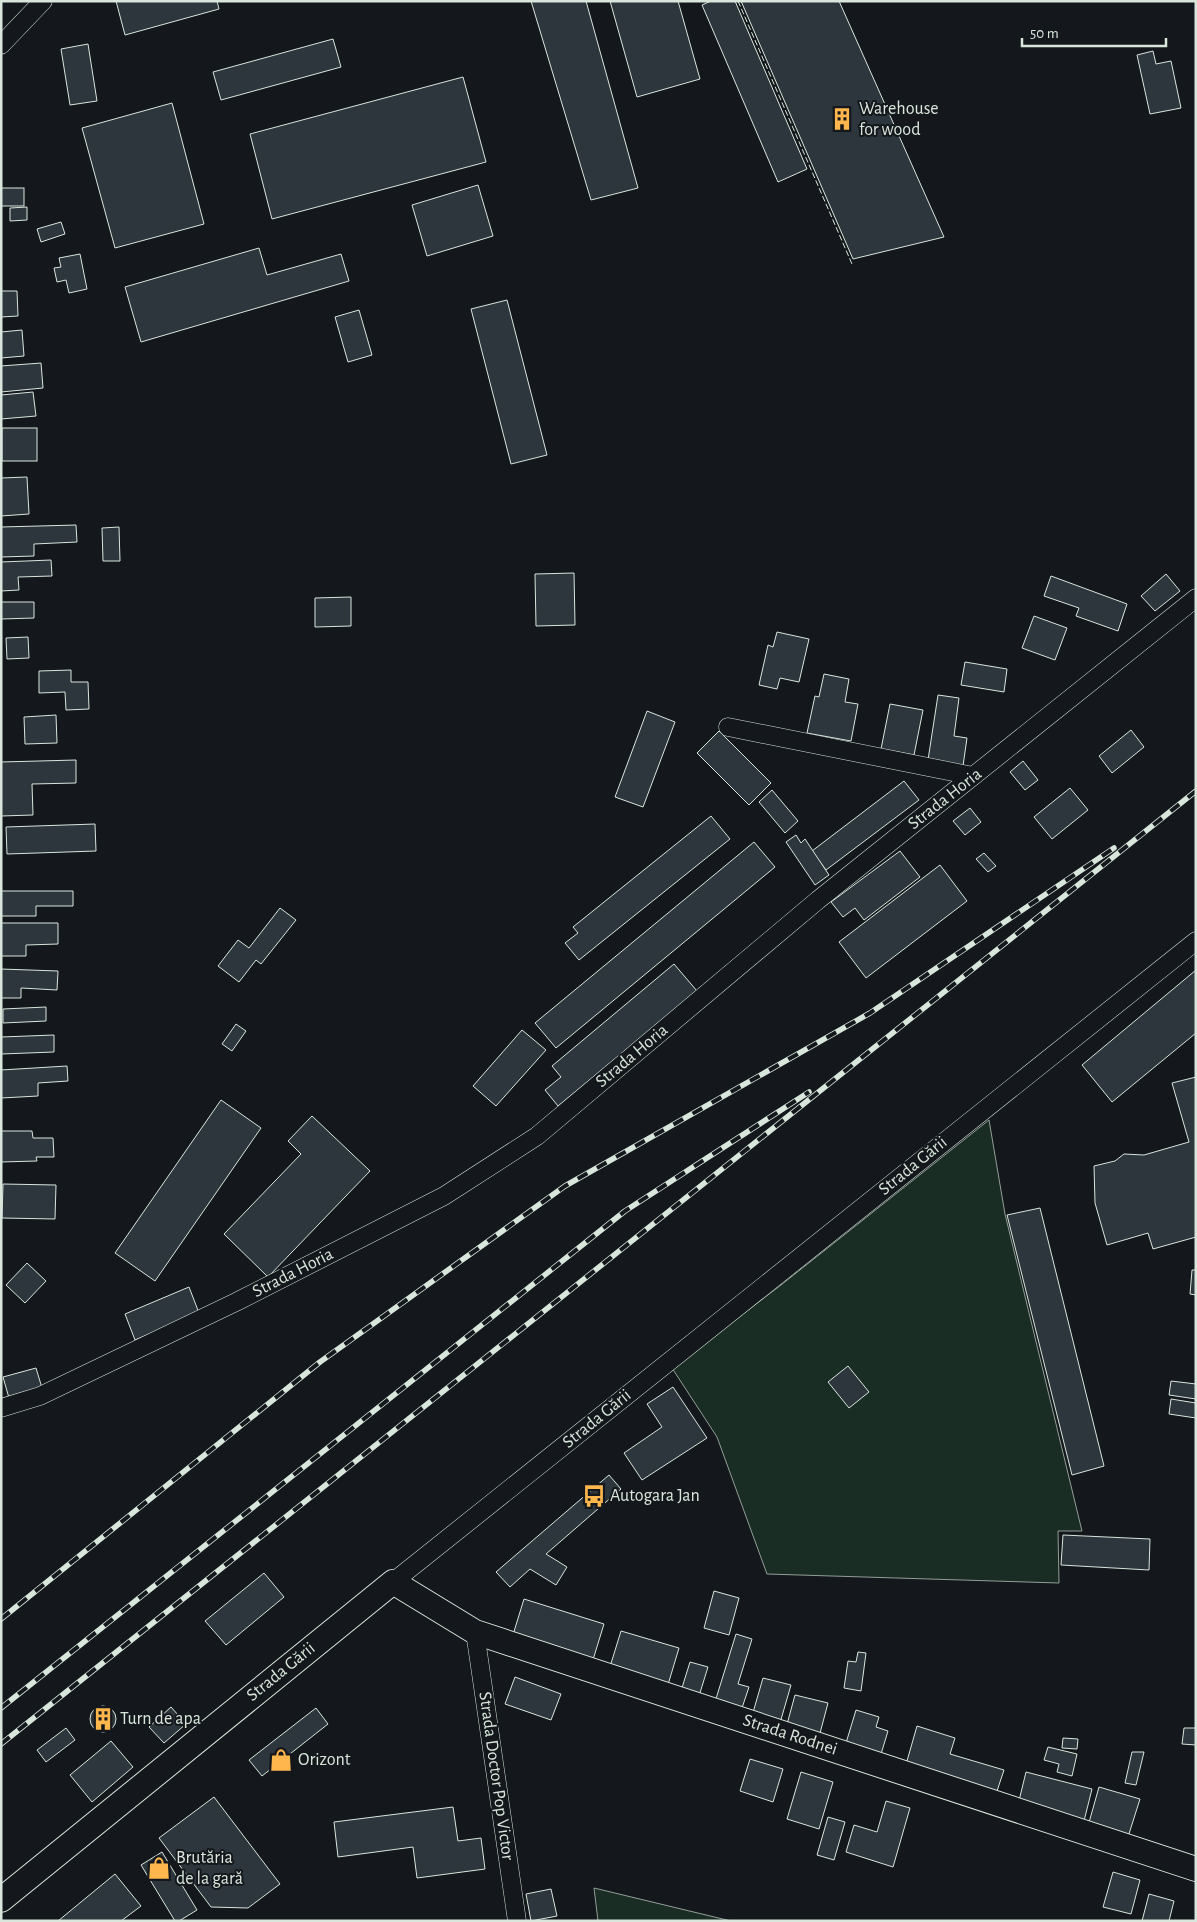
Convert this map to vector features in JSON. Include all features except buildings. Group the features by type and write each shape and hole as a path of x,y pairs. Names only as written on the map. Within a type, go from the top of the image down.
{"street":[{"path":"1,45 44,1"},
{"name":"Strada Horia","path":"1,1408 40,1396 236,1302 444,1196 508,1156 537,1136 818,900 1196,598"},
{"path":"728,727 973,776"},
{"name":"Strada Gării","path":"1,1900 393,1582 1196,941"},
{"name":"Strada Rodnei","path":"393,1582 475,1632 1196,1869"},
{"name":"Strada Doctor Pop Victor","path":"475,1632 517,1921"}],"green space":[{"path":"989,1120 1005,1214 1082,1531 1058,1531 1059,1583 767,1574 717,1437 672,1368 781,1285"},
{"path":"594,1888 731,1921 598,1921"}],"railway":[{"path":"1,1744 1196,791"},
{"path":"1,1619 320,1362 565,1186 870,1013 1114,848"},
{"path":"1,1708 625,1211 809,1092"}],"fence":[{"path":"738,1 852,264"}],"place":[{"name":"Warehouse for wood","path":"842,119"},
{"name":"Autogara Jan","path":"594,1496"},
{"name":"Turn de apa","path":"103,1719"},
{"name":"Orizont","path":"281,1760"},
{"name":"Brutăria de la gară","path":"159,1868"}]}
